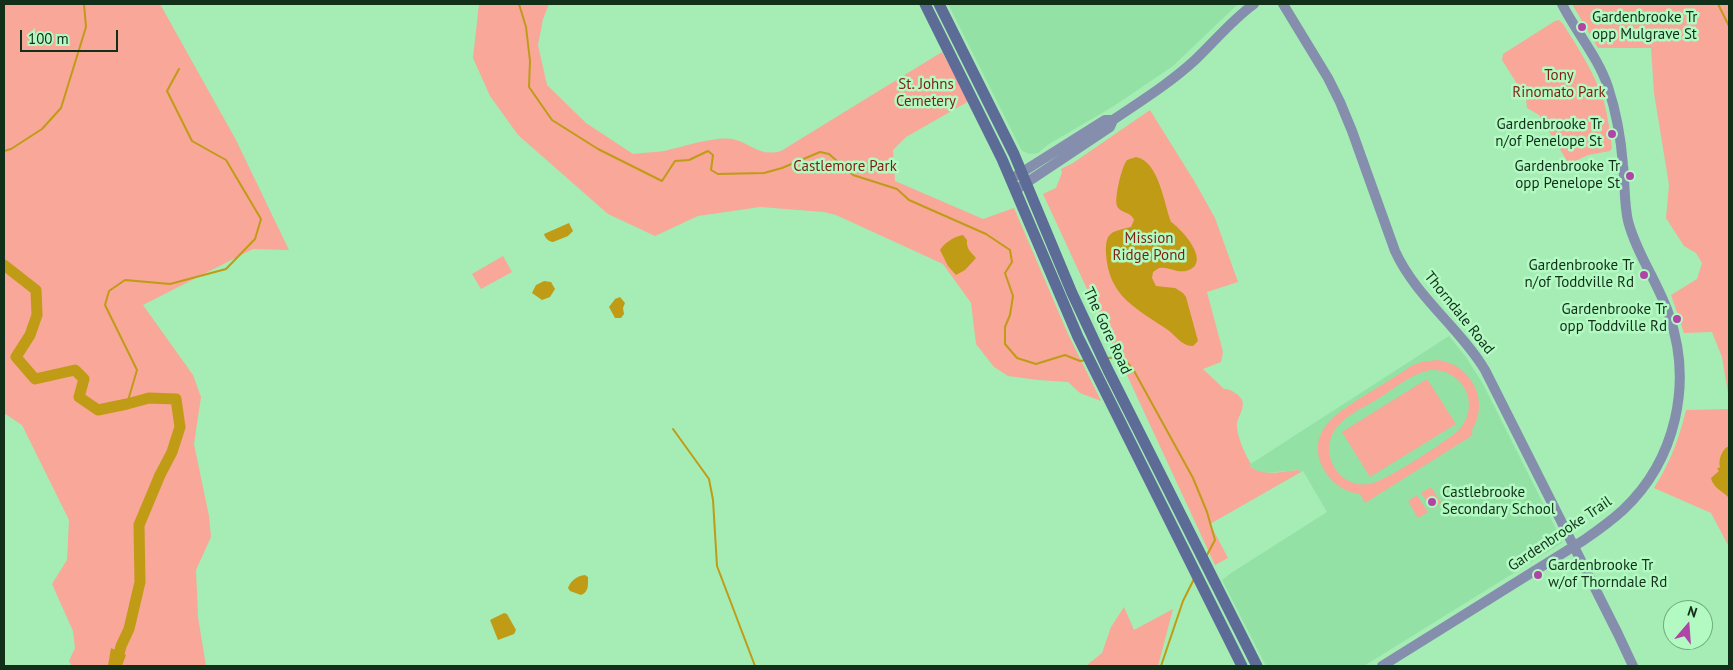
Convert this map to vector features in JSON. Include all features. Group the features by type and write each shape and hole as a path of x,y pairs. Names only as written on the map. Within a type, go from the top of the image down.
{"main road":[{"name":"The Gore Road","path":"925,4 982,117 1093,369 1242,666"},
{"name":"The Gore Road","path":"939,4 987,98 1024,178 1094,343 1257,666"}],"street":[{"path":"1013,185 1105,120 1113,120 1164,86 1184,70 1239,16 1254,4"},
{"name":"Thorndale Road","path":"1283,4 1322,67 1340,102 1400,262 1422,294 1454,327 1479,359 1633,666"},
{"name":"Gardenbrooke Trail","path":"1382,666 1574,546 1623,511 1654,473 1674,426 1679,402 1680,373 1677,344 1670,316 1659,289 1636,244 1628,221 1616,116 1608,86 1599,66 1562,4"}],"shaded area":[{"path":"948,4 1238,4 1173,66 1114,106 1049,144 1038,153 1030,154 1022,151"},
{"path":"1136,157 1144,160 1150,166 1160,184 1171,222 1188,239 1196,255 1197,262 1194,267 1186,271 1159,268 1153,272 1152,278 1156,286 1175,288 1186,297 1198,341 1193,346 1183,343 1126,300 1112,281 1108,269 1106,246 1109,236 1115,231 1131,227 1134,220 1131,215 1119,209 1116,202 1119,182 1125,163 1127,160"},
{"path":"569,223 573,231 568,236 553,242 545,237 544,234"},
{"path":"963,235 967,240 969,250 976,258 965,270 956,275 948,266 940,250 950,240"},
{"path":"544,281 551,282 555,289 550,297 542,300 532,293 536,285"},
{"path":"620,297 625,303 623,308 624,314 621,318 615,318 609,307 615,299"},
{"name":"Castlebrooke Secondary School","path":"1449,336 1466,357 1483,384 1562,543 1364,666 1266,666 1222,580 1327,512 1303,471 1264,473 1256,471 1249,465"},
{"path":"1729,446 1729,498 1716,487 1711,478 1719,471 1717,469 1720,467 1721,455"},
{"path":"585,575 588,577 588,588 585,592 581,595 570,591 569,585 577,577"},
{"path":"504,613 507,614 516,630 514,634 498,640 490,620"},
{"path":"111,648 126,655 122,666 108,666"}],"green space":[{"path":"4,4 160,4 236,140 289,250 253,249 143,305 193,375 201,397 194,444 209,516 211,537 196,570 198,617 206,666 72,666 69,661 75,648 73,631 52,584 67,560 69,520 22,425 4,413"},
{"name":"Castlemore Park","path":"479,4 549,4 543,19 538,45 547,85 586,123 633,154 663,151 702,141 726,138 740,141 761,151 781,151 942,52 969,101 906,137 893,150 895,181 983,219 1014,208 1068,334 1101,401 1080,393 1068,382 1008,376 994,367 976,344 971,303 943,264 836,215 824,212 760,207 698,216 655,236 608,214 518,135 490,96 473,58"},
{"path":"1572,4 1729,4 1729,399 1722,357 1712,332 1684,333 1671,295 1697,279 1702,263 1696,253 1684,246 1666,218 1669,185 1654,93 1651,48 1598,48"},
{"name":"Tony Rinomato Park","path":"1559,20 1581,52 1600,92 1607,113 1612,148 1610,151 1588,155 1569,164 1539,115 1527,108 1526,98 1502,60 1503,54"},
{"name":"Mission Ridge Pond","path":"1150,110 1215,218 1238,282 1207,292 1223,352 1221,362 1203,369 1224,389 1233,391 1238,395 1243,403 1237,427 1242,446 1251,464 1249,465 1266,473 1299,470 1301,472 1210,524 1228,558 1215,565 1043,194 1056,188 1062,173 1061,169 1073,163"},
{"path":"503,256 512,272 481,289 472,274"},
{"path":"1437,360 1449,363 1460,369 1475,386 1479,409 1477,420 1471,432 1473,435 1365,503 1360,494 1338,486 1326,473 1319,455 1318,443 1322,432 1328,423 1346,407 1413,365","holes":["1431,370 1442,371 1452,375 1460,382 1468,399 1469,409 1460,429 1416,460 1376,482 1358,484 1348,481 1340,474 1330,457 1329,447 1331,437 1341,422 1411,377"]},
{"path":"1427,379 1456,424 1370,477 1342,432"},
{"path":"1729,409 1729,547 1711,513 1654,488 1673,450 1686,410"},
{"path":"1431,487 1441,503 1432,509 1421,493"},
{"path":"1417,495 1428,512 1418,518 1408,501"},
{"path":"1124,607 1134,630 1173,609 1158,666 1086,666 1102,653 1111,627"}],"waterway":[{"path":"4,151 11,149 42,129 61,108 86,27 84,4"},
{"path":"519,4 526,27 530,61 529,87 552,120 598,149 662,181 675,161 689,160 708,151 713,155 711,170 718,174 764,173 782,168 820,152 829,154 853,175 897,189 909,200 986,234 1010,250 1012,262 1005,273 1013,296 1010,315 1005,327 1005,344 1017,358 1036,364 1065,355 1080,361 1086,360"},
{"path":"1718,4 1729,26"},
{"path":"127,404 137,370 105,305 109,291 125,280 170,284 226,269 255,239 261,219 226,160 192,141 167,91 179,69"},
{"path":"4,265 36,290 37,315 30,335 16,357 35,379 75,370 84,379 79,397 98,410 149,398 176,399 180,427 172,452 139,525 140,582 129,629 121,646 116,666"},
{"path":"1108,358 1122,357 1133,369 1193,478 1207,512 1215,540 1207,555"},
{"path":"673,429 709,479 713,500 717,566 755,666"},
{"path":"1161,666 1183,601 1194,579"}],"place":[{"name":"Gardenbrooke Tr opp Mulgrave St","path":"1582,27"},
{"name":"Gardenbrooke Tr n/of Penelope St","path":"1612,134"},
{"name":"Gardenbrooke Tr opp Penelope St","path":"1630,176"},
{"name":"Gardenbrooke Tr n/of Toddville Rd","path":"1644,275"},
{"name":"Gardenbrooke Tr opp Toddville Rd","path":"1677,319"},
{"name":"Castlebrooke Secondary School","path":"1432,502"},
{"name":"Gardenbrooke Tr w/of Thorndale Rd","path":"1538,575"}],"park label":[{"name":"St. Johns Cemetery","path":"926,94"}]}
